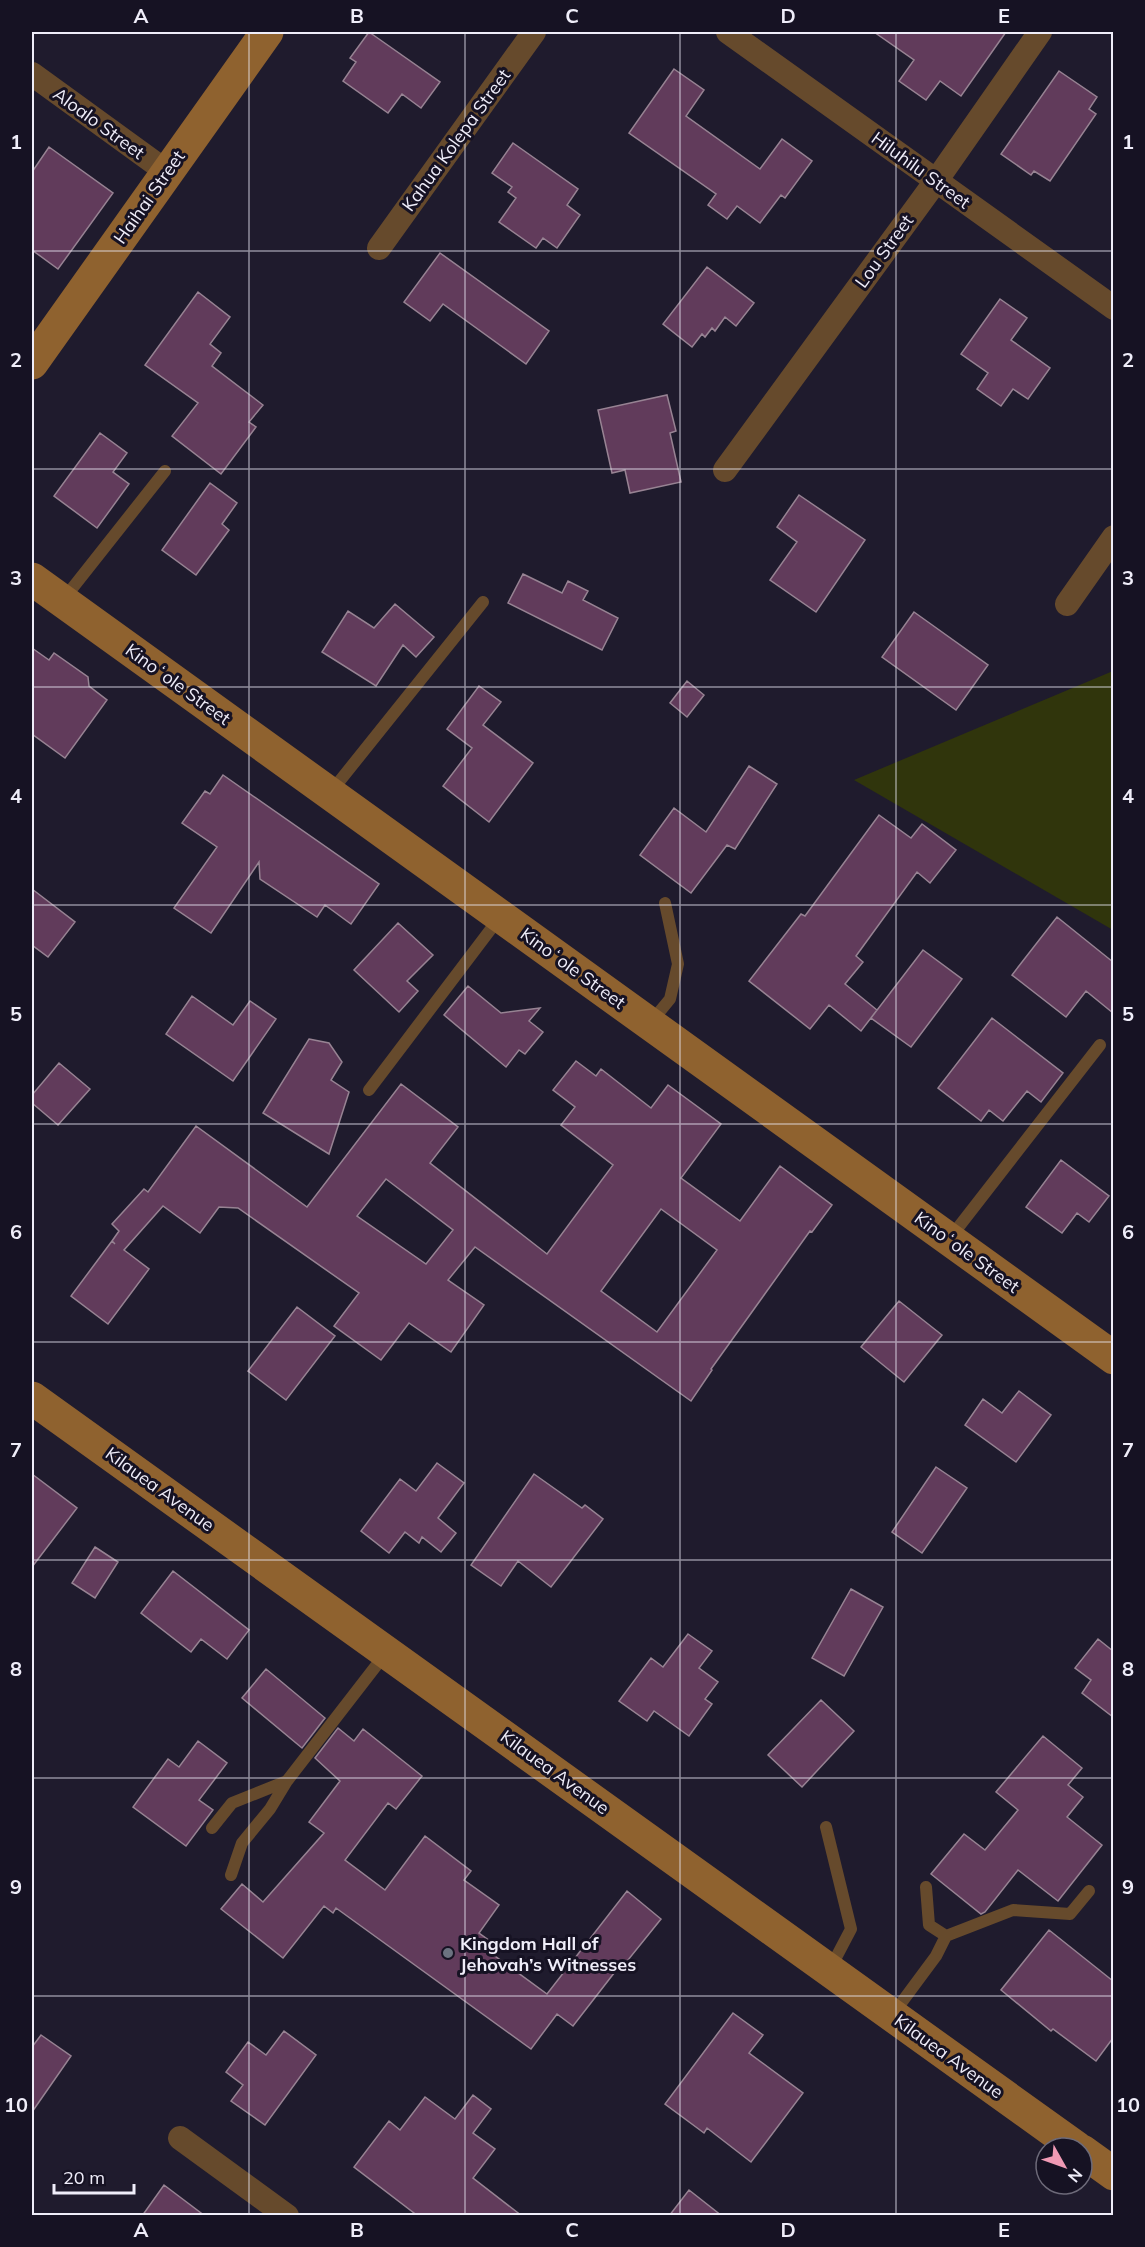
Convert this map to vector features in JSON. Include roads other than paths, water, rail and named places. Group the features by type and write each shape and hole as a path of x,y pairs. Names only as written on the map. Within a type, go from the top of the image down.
{"street":[{"name":"Haihai Street","path":"32,363 267,32"},
{"name":"Kahua Kolepa Street","path":"379,248 534,32"},
{"name":"Hiluhilu Street","path":"728,32 1113,308"},
{"name":"Lou Street","path":"725,470 936,180 1040,32"},
{"name":"Aloalo Street","path":"32,74 166,172"},
{"path":"1066,604 1113,537"},
{"name":"Kinoʻole Street","path":"32,579 1113,1358"},
{"name":"Kilauea Avenue","path":"32,1398 1060,2136"},
{"path":"180,2138 287,2216"},
{"path":"1094,2160 1113,2174"}],"lane":[{"path":"62,601 165,471"},
{"path":"330,793 483,602"},
{"path":"650,1024 670,999 678,964 664,903"},
{"path":"369,1090 500,916"},
{"path":"949,1239 1100,1045"},
{"path":"231,1875 242,1843 387,1652"},
{"path":"212,1828 232,1803 287,1781"},
{"path":"826,1827 850,1929 830,1971"},
{"path":"926,1887 929,1925 946,1936"},
{"path":"892,2015 936,1956 946,1936 1013,1910 1070,1914 1089,1891"}],"place":[{"name":"Kingdom Hall of Jehovah’s Witnesses","path":"448,1953"}]}
